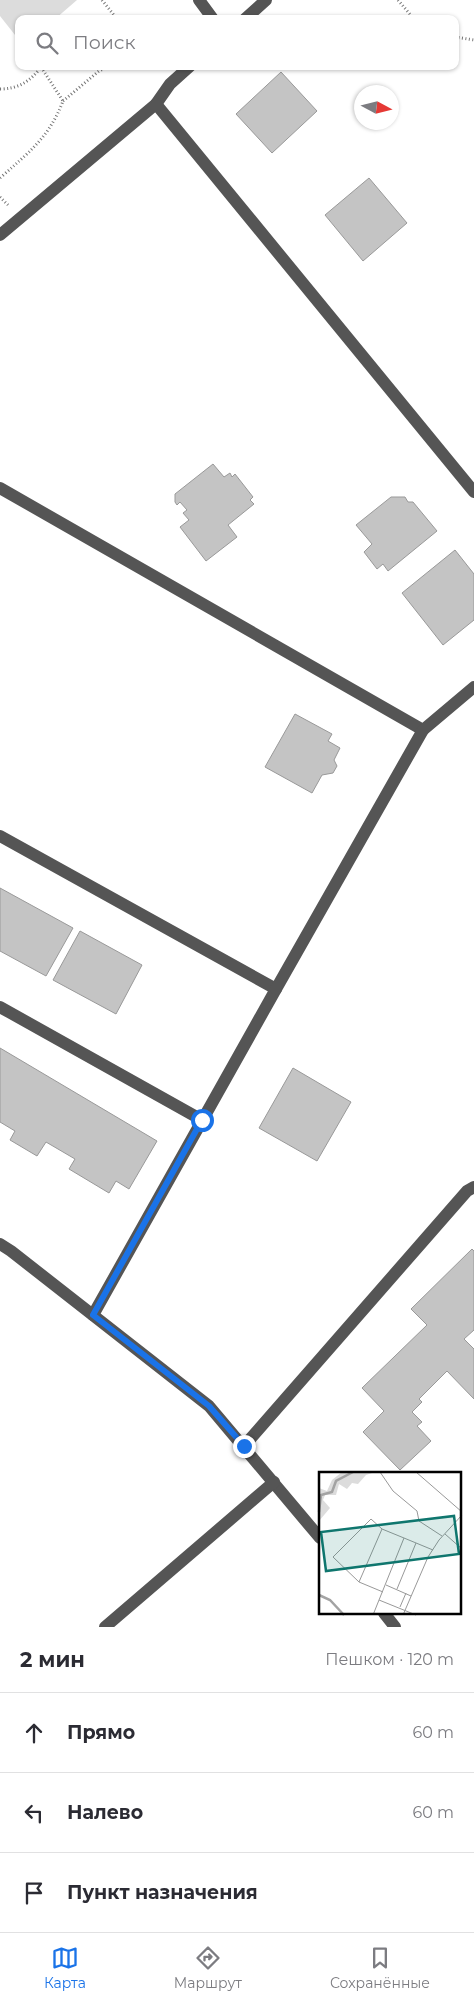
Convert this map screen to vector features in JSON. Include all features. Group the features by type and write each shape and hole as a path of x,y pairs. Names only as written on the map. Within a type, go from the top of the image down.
{"street":[{"path":"199,0 210,15"},
{"path":"249,15 266,0"},
{"path":"0,235 156,104 170,84 186,70"},
{"path":"156,104 474,492"},
{"path":"0,488 423,730"},
{"path":"93,1315 423,730 474,687"},
{"path":"0,836 276,988"},
{"path":"0,1007 202,1120"},
{"path":"244,1446 467,1191 474,1187"},
{"path":"0,1244 209,1406 319,1537"},
{"path":"106,1627 274,1482"},
{"path":"385,1614 395,1627"}],"path":[{"path":"102,0 114,15"},
{"path":"398,0 411,15"},
{"path":"459,38 474,40"},
{"path":"0,89 13,89 34,76 39,70"},
{"path":"43,70 64,101"},
{"path":"0,178 29,154 47,134 58,116 64,101 101,70"}],"shaded area":[{"path":"0,0 77,0 60,15 15,15 15,35 0,16"}],"building":[{"path":"281,72 317,111 272,153 236,114"},
{"path":"369,178 407,223 363,261 325,215"},
{"path":"213,464 224,477 230,473 232,477 235,474 253,497 250,500 254,504 228,525 237,537 206,561 180,527 189,520 183,513 187,510 180,502 177,505 175,502 175,494"},
{"path":"391,497 405,497 408,502 413,502 437,531 388,571 383,564 377,569 364,552 372,544 356,525"},
{"path":"455,550 474,574 474,620 443,645 402,593"},
{"path":"295,714 332,734 328,741 340,748 334,760 337,766 333,773 322,775 312,793 265,767"},
{"path":"0,888 73,928 46,976 0,951"},
{"path":"80,931 142,965 116,1014 53,980"},
{"path":"0,1048 157,1141 129,1189 116,1181 109,1193 69,1169 75,1159 46,1142 37,1156 10,1140 15,1131 0,1122"},
{"path":"293,1068 351,1102 317,1161 259,1128"},
{"path":"472,1249 474,1251 474,1330 464,1339 474,1349 474,1399 447,1371 419,1399 422,1402 412,1412 422,1422 417,1426 431,1441 400,1470 363,1432 384,1411 362,1388 427,1325 411,1309"}],"route":[{"path":"202,1120 93,1315 209,1406 244,1446"}]}
